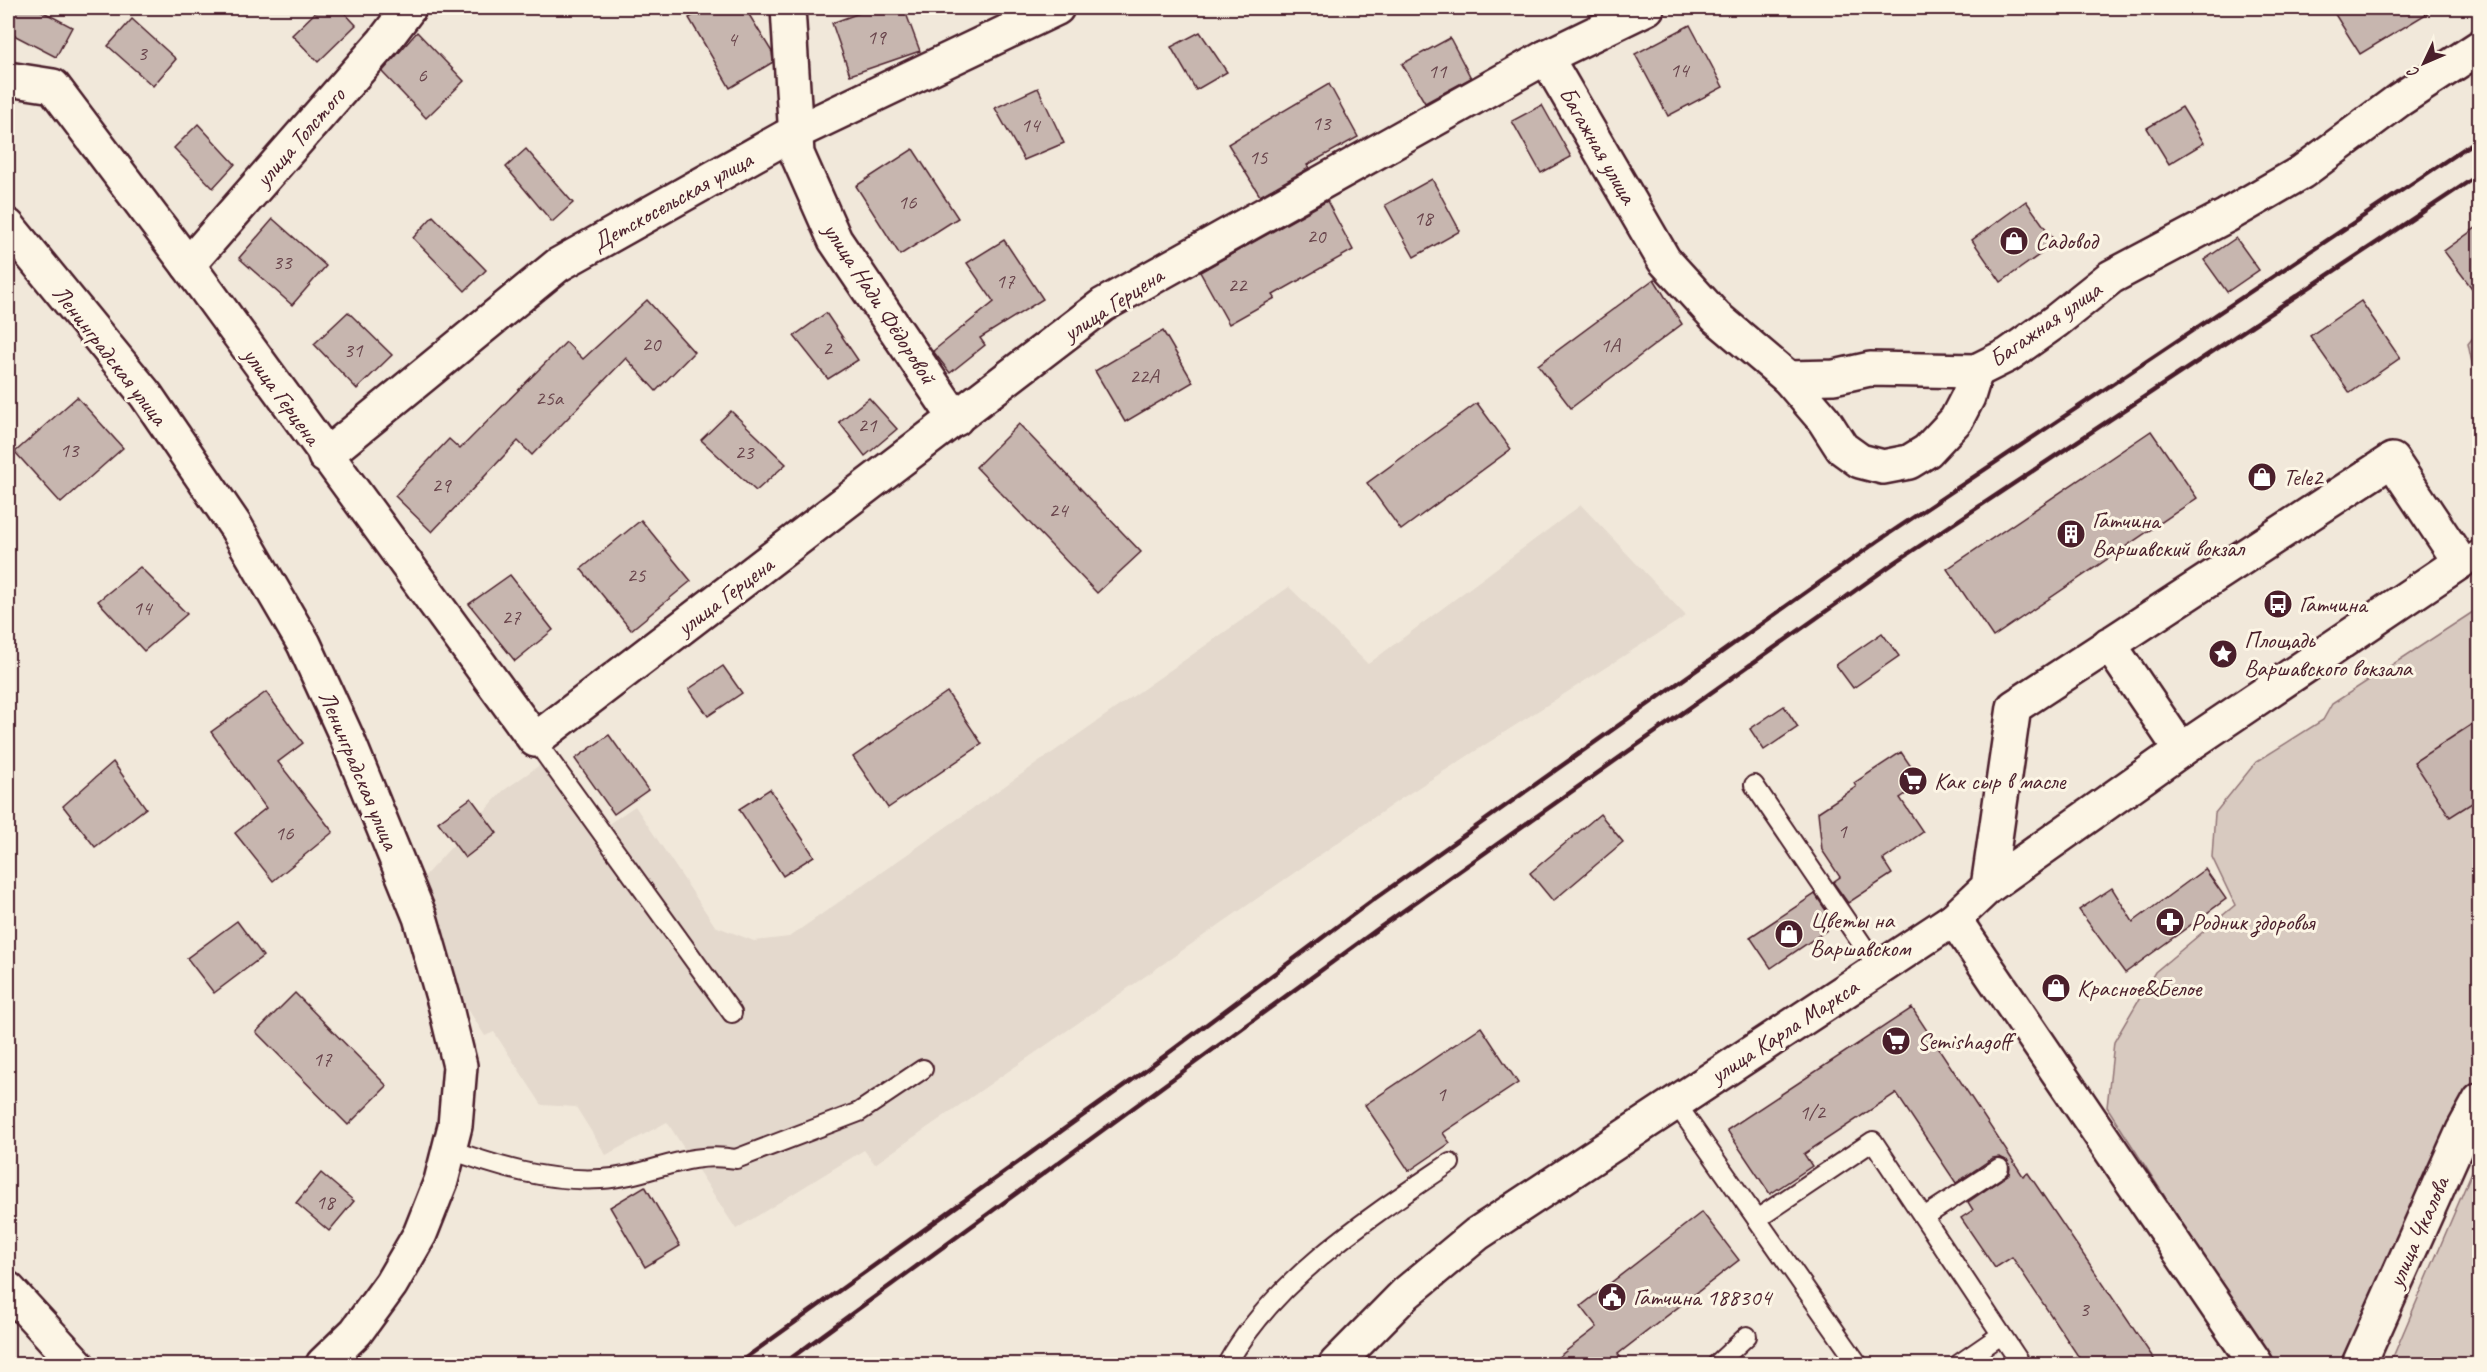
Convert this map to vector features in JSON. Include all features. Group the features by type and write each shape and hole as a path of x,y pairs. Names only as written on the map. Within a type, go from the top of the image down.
{"street":[{"name":"улица Толстого","path":"188,265 384,41 409,8"},
{"name":"улица Нади Фёдоровой","path":"788,8 797,154 835,240 956,419"},
{"name":"Детскосельская улица","path":"325,456 558,265 795,132 1058,8"},
{"name":"улица Герцена","path":"8,79 53,86 188,265 325,456 535,740 1103,305 1546,57 1647,8"},
{"name":"Багажная улица","path":"1546,57 1664,260 1716,317 1788,378 1824,420 1842,448 1860,461 1883,467 1909,462 1927,451 1956,420 1968,398 1976,371 2008,356 2111,277 2226,216 2302,172 2399,100 2480,47"},
{"name":"Ленинградская улица","path":"8,226 146,395 236,527 304,644 347,738 416,907 439,982 460,1066 455,1126 441,1181 420,1234 391,1284 356,1332 323,1365"},
{"path":"1788,378 1834,377 1870,369 1976,371"},
{"path":"1824,420 1826,393 1834,377"},
{"path":"1988,887 2014,707 2392,460 2470,555 2181,750 1988,887 1954,919 2256,1365"},
{"path":"2109,644 2181,750"},
{"name":"улица Карла Маркса","path":"1336,1365 1406,1293 1477,1234 1954,919"},
{"name":"улица Чкалова","path":"2360,1365 2463,1131 2480,1100"},
{"path":"8,1289 77,1365"}],"lane":[{"path":"535,740 732,1012"},
{"path":"1754,785 1879,969"},
{"path":"449,1149 500,1168 560,1177 600,1179 632,1174 675,1162 714,1156 736,1159 860,1112 923,1069"},
{"path":"1675,1102 1858,1365"},
{"path":"1757,1219 1873,1141 2021,1365"},
{"path":"1227,1365 1259,1318 1330,1249 1374,1215 1450,1163"},
{"path":"1924,1217 2000,1168"},
{"path":"1959,1365 2001,1335"},
{"path":"1717,1365 1747,1336"}],"shaded area":[{"path":"2479,330 2480,386 2476,382 2468,344"},
{"path":"1581,505 1686,616 1399,800 875,1164 864,1150 736,1229 667,1122 606,1155 576,1107 542,1105 494,1032 485,1036 432,952 420,881 503,791 554,755 604,827 635,806 715,926 754,941 789,937 1289,587 1368,664"},
{"path":"2479,608 2479,1073 2339,1364 2273,1364 2107,1107 2114,1042 2155,972 2235,905 2212,857 2215,813 2256,762 2323,720 2332,704"},
{"path":"2479,1155 2479,1364 2390,1364"}],"building":[{"path":"8,8 36,8 72,27 56,57 8,32"},
{"path":"320,8 340,8 356,25 318,62 292,35"},
{"path":"705,8 745,8 772,52 773,62 730,88 689,18"},
{"path":"873,8 904,8 920,51 850,75 832,23"},
{"path":"2331,8 2436,8 2360,54"},
{"path":"132,19 176,59 153,86 108,46"},
{"path":"1690,25 1723,87 1668,116 1635,54"},
{"path":"417,32 464,81 426,118 382,72"},
{"path":"1200,32 1227,72 1196,90 1171,47"},
{"path":"1450,38 1471,78 1425,103 1402,64"},
{"path":"1329,84 1358,137 1307,165 1309,168 1260,196 1228,144"},
{"path":"1038,88 1064,143 1024,160 995,108"},
{"path":"1542,105 1571,157 1541,173 1512,121"},
{"path":"2182,107 2204,143 2169,164 2147,128"},
{"path":"198,124 235,164 213,188 174,148"},
{"path":"526,149 573,203 552,222 506,167"},
{"path":"913,149 958,218 900,255 856,186"},
{"path":"1432,179 1460,231 1414,257 1385,205"},
{"path":"1327,201 1353,250 1273,295 1275,298 1229,324 1200,272"},
{"name":"Садовод","path":"2026,201 2056,243 2001,282 1972,240"},
{"path":"433,216 486,270 465,291 413,238"},
{"path":"273,219 326,266 292,305 239,258"},
{"path":"2480,225 2480,299 2444,251"},
{"path":"2236,238 2259,270 2227,292 2204,260"},
{"path":"1004,240 1043,299 980,338 985,345 950,373 933,351 994,302 967,263"},
{"path":"1654,279 1682,324 1571,408 1538,365"},
{"path":"647,300 694,352 656,391 626,358 532,455 518,441 432,532 395,496 449,439 460,449 566,342 583,359"},
{"path":"2361,301 2400,358 2350,393 2310,336"},
{"path":"348,312 392,355 357,389 314,344"},
{"path":"826,313 858,360 828,379 794,336"},
{"path":"1163,331 1193,382 1125,422 1095,371"},
{"path":"77,397 123,448 61,503 15,452"},
{"path":"869,398 897,429 865,456 839,422"},
{"path":"1477,403 1511,449 1401,530 1367,483"},
{"path":"731,411 786,464 756,491 701,440"},
{"path":"1019,424 1141,552 1097,593 976,467"},
{"name":"Гатчина Варшавский вокзал","path":"2151,431 2197,498 1993,637 1947,569"},
{"path":"641,520 691,581 631,630 581,569"},
{"path":"140,567 187,614 144,651 98,601"},
{"path":"510,575 553,630 515,661 469,604"},
{"path":"1882,633 1899,656 1853,688 1836,665"},
{"path":"723,666 742,693 708,716 689,689"},
{"path":"266,692 303,743 278,762 333,832 273,881 235,833 266,808 211,732"},
{"path":"947,692 982,744 888,808 853,757"},
{"path":"1784,706 1798,727 1764,750 1750,729"},
{"path":"2480,719 2480,798 2450,817 2414,762"},
{"path":"609,735 648,790 614,814 575,759"},
{"path":"1901,752 1922,783 1900,798 1923,832 1883,860 1892,874 1848,903 1833,882 1840,877 1822,850 1818,812 1856,787 1854,783"},
{"path":"113,762 146,808 95,847 63,806"},
{"path":"770,789 814,856 783,876 739,809"},
{"path":"471,798 497,833 465,858 438,822"},
{"path":"1600,814 1623,842 1553,901 1530,873"},
{"path":"2205,869 2226,899 2125,973 2079,910 2112,888 2133,922"},
{"name":"Цветы на Варшавском","path":"1815,894 1829,915 1821,921 1827,930 1771,968 1750,937"},
{"path":"237,921 263,956 214,993 187,958"},
{"path":"295,993 387,1086 348,1125 256,1032"},
{"path":"1912,1008 2023,1176 2028,1173 2158,1365 2084,1365 2012,1257 1995,1268 1961,1218 1973,1210 1968,1202 2009,1174 2008,1161 1999,1157 1993,1158 1956,1183 1896,1093 1804,1154 1812,1166 1770,1194 1727,1130"},
{"path":"1481,1027 1518,1083 1443,1133 1450,1143 1409,1171 1365,1105"},
{"path":"321,1173 354,1201 329,1231 296,1203"},
{"path":"645,1186 680,1246 645,1267 610,1207"},
{"path":"1702,1212 1739,1260 1618,1354 1626,1365 1548,1365 1597,1327 1581,1306"}],"railway":[{"path":"737,1364 1131,1081 1370,902 1878,541 2480,138"},
{"path":"783,1364 1379,928 1894,563 2480,174"}],"place":[{"name":"Садовод","path":"2014,241"},
{"name":"Tele2","path":"2262,477"},
{"name":"Гатчина Варшавский вокзал","path":"2071,534"},
{"name":"Гатчина","path":"2278,604"},
{"name":"Площадь Варшавского вокзала","path":"2223,654"},
{"name":"Как сыр в масле","path":"1913,781"},
{"name":"Родник здоровья","path":"2170,922"},
{"name":"Цветы на Варшавском","path":"1789,934"},
{"name":"Красное&Белое","path":"2056,988"},
{"name":"Semishagoff","path":"1896,1041"},
{"name":"Гатчина 188304","path":"1612,1297"}]}
